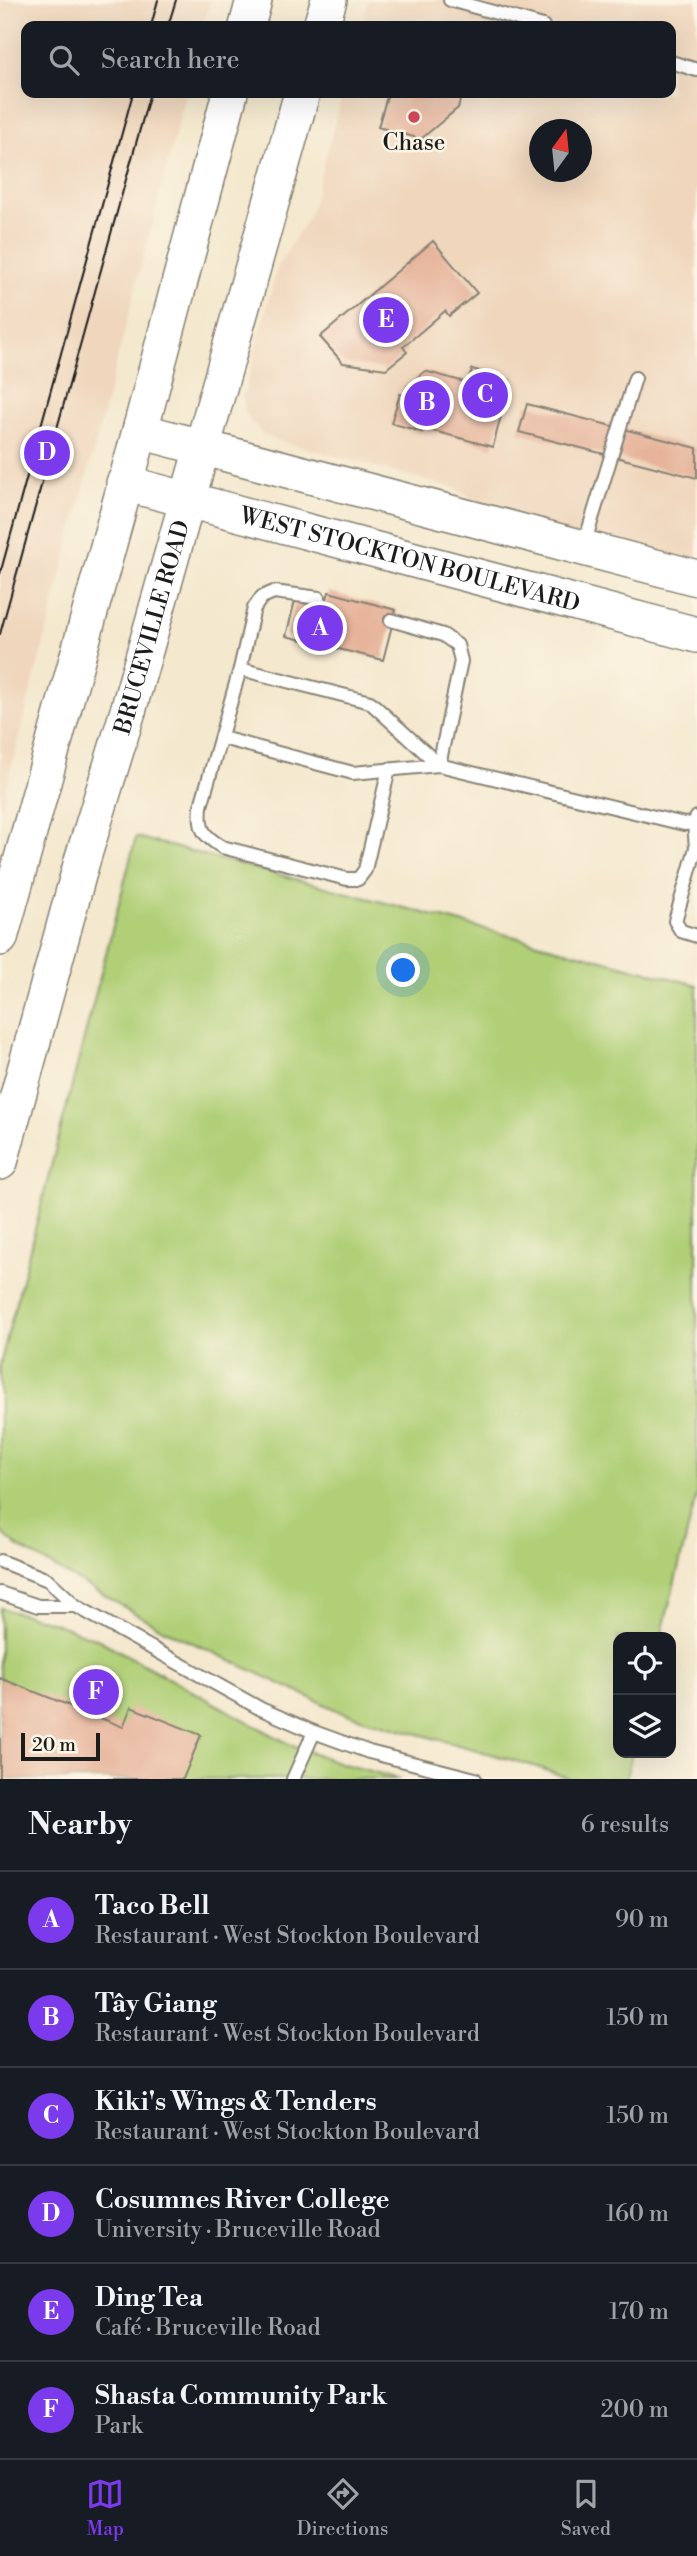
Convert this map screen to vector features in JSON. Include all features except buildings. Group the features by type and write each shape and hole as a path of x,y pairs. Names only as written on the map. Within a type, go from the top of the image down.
{"main road":[{"path":"248,21 254,0"},
{"path":"323,21 329,0"},
{"path":"0,939 229,98"},
{"name":"BRUCEVILLE ROAD","path":"0,1162 82,861 122,732 301,98"},
{"path":"140,431 697,578"},
{"name":"WEST STOCKTON BOULEVARD","path":"124,483 697,635"},
{"path":"458,571 539,572 697,613"}],"lane":[{"path":"450,0 525,21"},
{"path":"676,64 697,71"},
{"path":"583,548 635,378"},
{"path":"319,598 274,592 262,597 254,608 222,738 201,806 200,822 206,838 222,847 347,879 358,879 365,870 389,769"},
{"path":"391,620 443,635 457,645 461,661 439,765"},
{"path":"240,670 370,702 439,765"},
{"path":"222,738 353,773 439,765 684,824 695,820 696,848 675,921 681,931 697,936"},
{"path":"0,1561 48,1580 76,1606 261,1709 369,1752 475,1779"},
{"path":"0,1593 38,1605 76,1606"},
{"path":"293,1779 314,1732"}],"shaded area":[{"path":"0,0 210,0 204,21 21,21 21,98 185,98 0,812"},
{"path":"369,0 697,0 697,568 501,517 457,489 264,435 245,412 243,398 277,268 310,214 342,98 676,98 676,21 363,21"}],"green space":[{"path":"136,837 697,985 697,1494 662,1632 613,1632 613,1758 631,1758 626,1779 571,1779 534,1766 343,1713 163,1629 17,1546 0,1531 0,1365"},
{"path":"0,1608 52,1622 99,1640 287,1743 340,1763 400,1779 0,1779"}],"tram line":[{"path":"152,21 158,0"},
{"path":"170,21 176,0"},
{"path":"0,574 132,98"},
{"path":"0,634 149,98"}],"place":[{"name":"Chase","path":"414,117"},
{"name":"Ding Tea","path":"386,320"},
{"name":"Kiki's Wings & Tenders","path":"485,395"},
{"name":"Tây Giang","path":"427,403"},
{"name":"Cosumnes River College","path":"47,453"},
{"name":"Taco Bell","path":"320,628"},
{"name":"Shasta Community Park","path":"96,1692"}]}
